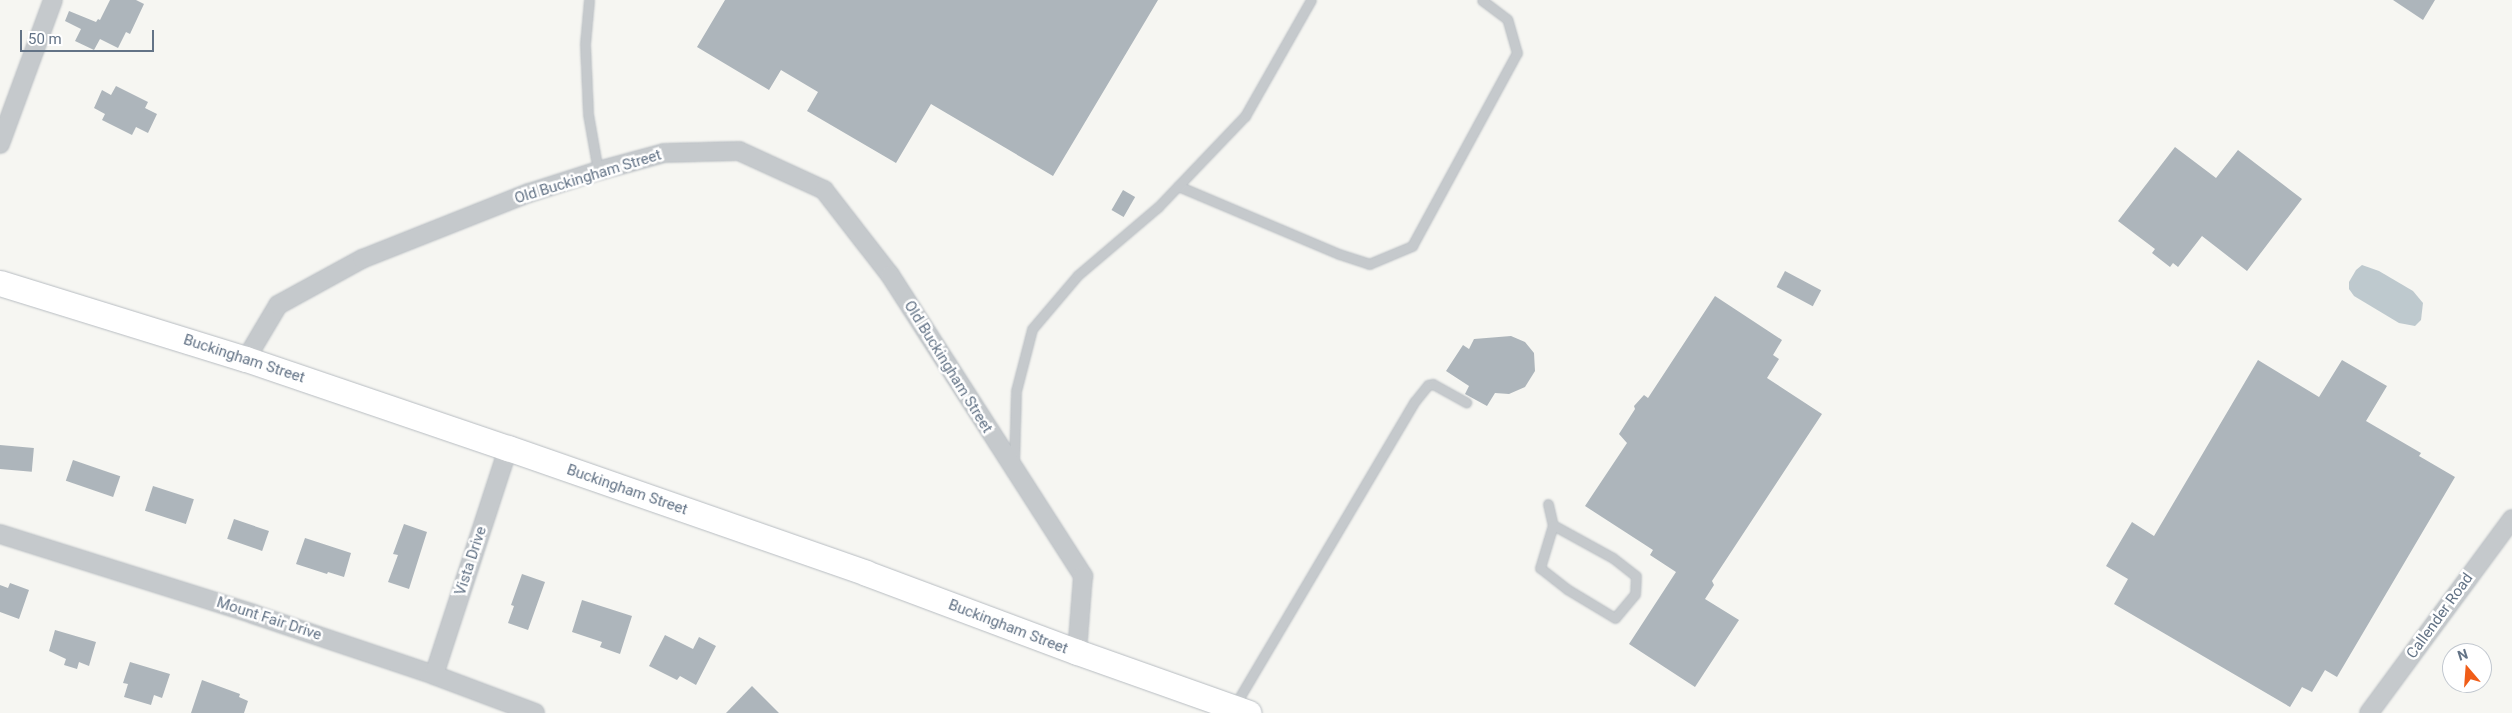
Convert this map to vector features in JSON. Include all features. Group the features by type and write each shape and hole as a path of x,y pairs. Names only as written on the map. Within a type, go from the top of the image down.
{"main road":[{"name":"Buckingham Street","path":"0,283 246,359 508,448 866,573 1077,652 1241,710"}],"street":[{"path":"0,144 54,0"},
{"name":"Old Buckingham Street","path":"246,359 278,306 362,259 529,193 598,171 664,153 739,151 824,190 890,275 1082,576 1077,652"},
{"name":"Vista Drive","path":"434,674 508,448"},
{"name":"Callender Road","path":"2369,713 2512,519"},
{"name":"Mount Fair Drive","path":"0,534 253,614 434,674 535,713"}],"lane":[{"path":"589,0 585,44 588,114 598,171"},
{"path":"1014,470 1016,391 1032,329 1078,275 1158,207 1245,116 1311,0"},
{"path":"1178,186 1339,254 1369,264 1412,246 1517,53 1507,19 1482,0"},
{"path":"1241,710 1415,401 1428,385 1433,384 1466,402"},
{"path":"1548,504 1552,525 1540,568 1567,589 1615,618 1635,594 1636,576 1613,558 1552,525"}],"shaded area":[{"path":"2362,265 2379,271 2413,291 2423,303 2421,320 2415,326 2399,323 2354,296 2349,289 2349,282 2356,270"}],"building":[{"path":"110,0 136,0 144,4 130,34 126,32 118,48 100,39 94,50 75,41 81,29 65,21 69,11 96,22 98,19 100,20"},
{"path":"725,0 1158,0 1053,176 931,104 896,163 807,111 818,92 781,70 769,90 697,47"},
{"path":"2393,0 2435,0 2423,20"},
{"path":"116,86 148,102 145,108 157,114 148,133 136,127 132,135 102,120 105,114 94,108 102,90 111,95"},
{"path":"2175,147 2216,178 2238,150 2302,199 2247,271 2202,236 2178,267 2173,263 2170,267 2152,253 2155,249 2118,221"},
{"path":"1123,190 1135,197 1124,217 1112,210"},
{"path":"1785,271 1821,290 1813,306 1777,287"},
{"path":"1715,296 1782,340 1773,355 1779,359 1767,378 1822,414 1712,581 1714,585 1705,599 1739,620 1695,687 1629,644 1676,572 1650,555 1653,550 1585,506 1627,443 1619,434 1635,409 1634,406 1644,395 1648,398"},
{"path":"1511,336 1525,342 1534,353 1535,371 1525,387 1509,394 1495,393 1487,406 1465,394 1469,386 1446,371 1463,345 1469,349 1474,339"},
{"path":"2258,360 2319,397 2342,360 2387,386 2366,421 2421,453 2419,456 2455,477 2337,677 2325,670 2312,692 2302,687 2290,707 2114,604 2128,579 2106,566 2132,522 2154,536"},
{"path":"0,445 34,448 32,472 0,469"},
{"path":"73,460 120,476 113,497 66,481"},
{"path":"153,486 194,499 186,524 145,511"},
{"path":"234,519 269,531 262,551 227,539"},
{"path":"404,524 427,532 409,589 388,582 398,555 393,554"},
{"path":"305,538 351,553 344,577 328,572 327,574 296,564"},
{"path":"522,574 545,582 528,630 508,623 514,606 511,605"},
{"path":"10,583 29,590 19,619 0,612 0,585 8,588"},
{"path":"582,600 632,616 620,654 600,647 602,642 572,632"},
{"path":"55,630 96,642 89,666 79,662 77,669 64,665 66,659 49,651"},
{"path":"665,635 693,649 699,637 716,646 696,685 680,676 677,680 649,666"},
{"path":"130,662 170,674 162,698 154,695 151,705 124,697 128,684 123,683"},
{"path":"202,680 240,694 239,697 248,701 244,713 191,713"},
{"path":"752,686 779,713 726,713"}]}
